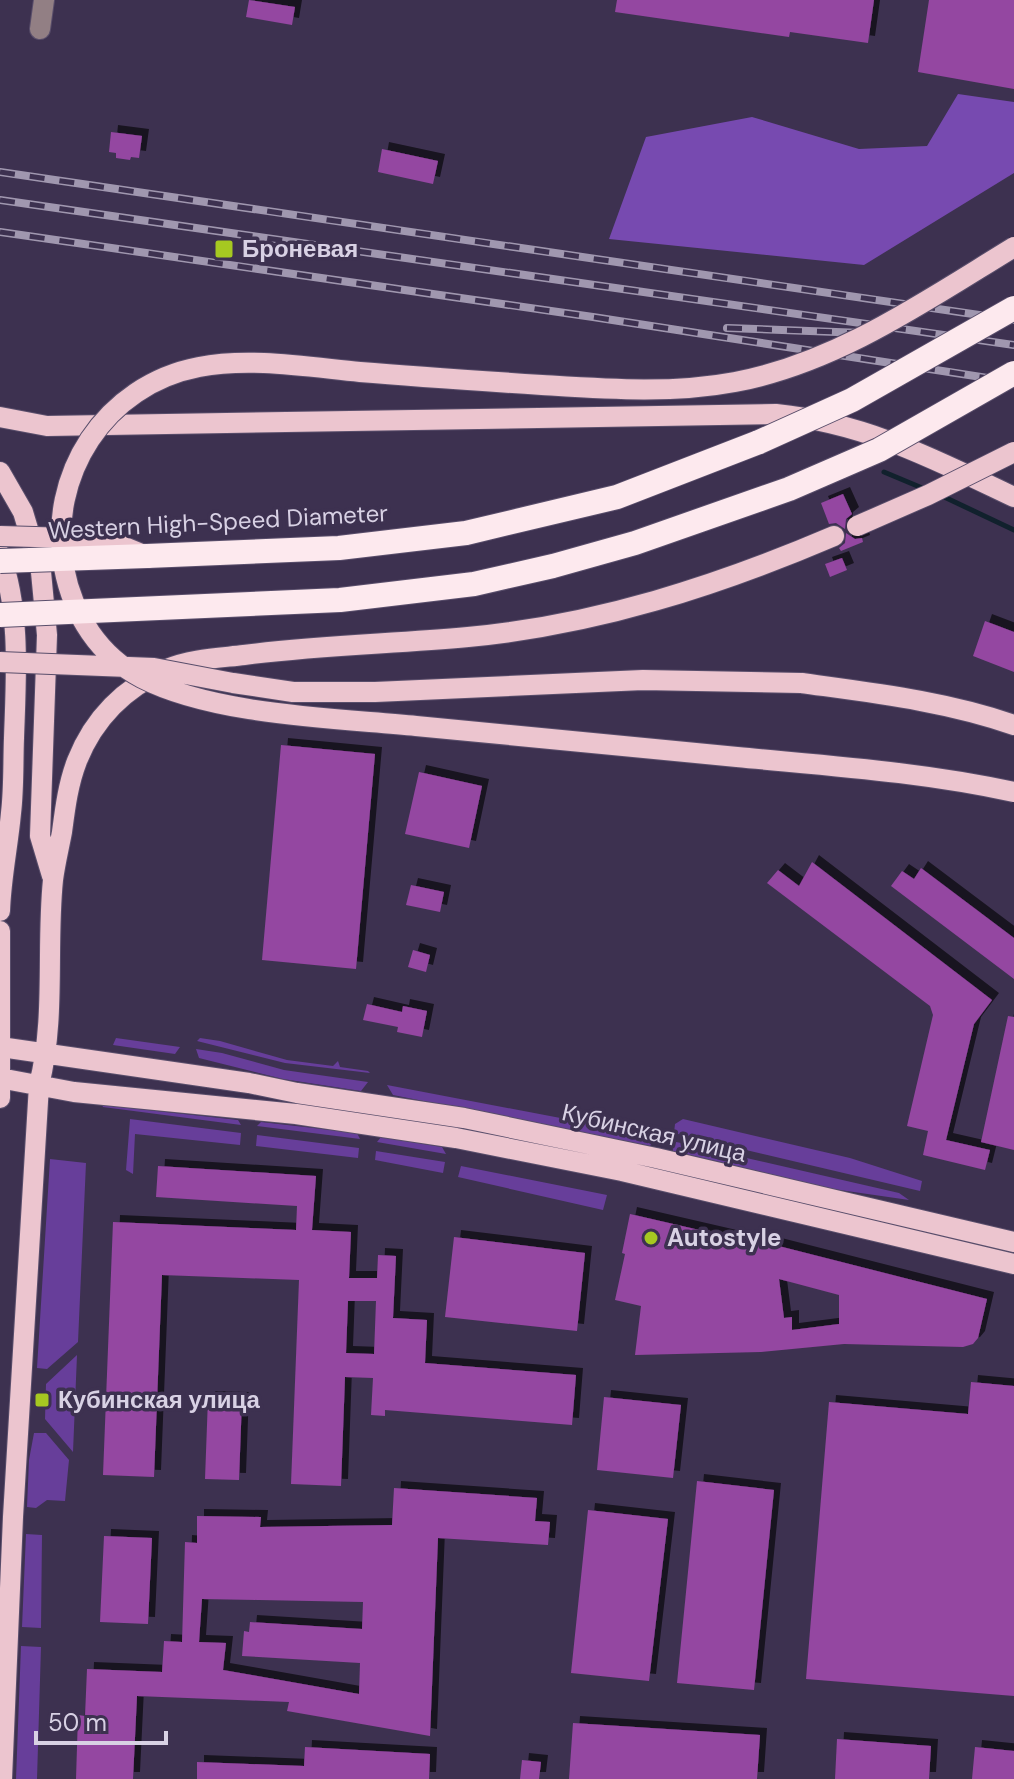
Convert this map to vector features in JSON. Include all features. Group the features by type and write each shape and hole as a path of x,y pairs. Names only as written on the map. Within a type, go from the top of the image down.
{"highway":[{"name":"Western High-Speed Diameter","path":"0,561 339,548 466,533 617,497 759,442 852,400 1014,308"},
{"path":"0,615 340,600 474,584 553,566 635,543 789,489 879,450 1014,373"}],"main road":[{"path":"1014,247 928,300 813,360 744,381 712,386 684,389 581,387 269,365 198,367 148,386 114,410 80,454 64,494 61,548 69,590 87,629 110,657 135,675 194,698 247,708 346,719 915,774 1014,792"},
{"path":"0,417 47,426 776,414 837,423 877,435 1014,497"},
{"path":"857,526 1014,452"},
{"path":"0,472 23,512 43,587 47,635 40,836 53,880"},
{"path":"0,536 105,539 147,556"},
{"path":"2,1779 12,1532 39,1085 47,1054 53,880 76,763 92,729 114,702 138,684 170,668 203,660 278,650 471,637 635,608 730,577 834,536"},
{"path":"0,554 12,608 16,692 11,813 1,869 0,911"},
{"path":"0,662 154,668 233,683 305,692 375,692 643,680 801,683 928,702 1014,725"},
{"path":"0,931 0,1098"},
{"name":"Кубинская улица","path":"1,1047 464,1118 656,1158 1014,1242"},
{"name":"Кубинская улица","path":"0,1078 74,1092 296,1114 456,1138 622,1171 1014,1264"}],"street":[{"path":"40,29 44,0"}],"shaded area":[{"path":"958,94 1014,102 1014,173 864,265 609,239 646,137 752,117 859,149 927,146"},
{"path":"116,1038 180,1047 175,1054 113,1045"},
{"path":"200,1038 287,1060 333,1066 338,1061 340,1067 370,1073 285,1063 197,1041"},
{"path":"196,1049 284,1070 368,1082 361,1091 283,1079 199,1058"},
{"path":"387,1085 655,1136 650,1146 393,1095"},
{"path":"103,1107 238,1120 241,1125"},
{"path":"130,1119 241,1133 240,1145 135,1134 133,1174 126,1170"},
{"path":"683,1119 850,1158 922,1181 920,1191 674,1133 675,1124"},
{"path":"261,1122 357,1133 360,1139 257,1126"},
{"path":"257,1135 359,1148 358,1158 256,1146"},
{"path":"381,1137 442,1147 446,1154 377,1142"},
{"path":"672,1141 899,1193 909,1200 833,1189 673,1151"},
{"path":"376,1151 445,1162 443,1173 375,1160"},
{"path":"50,1159 86,1163 78,1342 47,1369 37,1368"},
{"path":"461,1166 607,1195 603,1210 458,1177"},
{"path":"77,1355 73,1452 45,1419 46,1384"},
{"path":"34,1433 46,1433 69,1460 65,1501 47,1500 36,1508 27,1507 29,1460"},
{"path":"26,1534 42,1535 41,1628 22,1627"},
{"path":"21,1646 41,1647 37,1779 16,1779"}],"building":[{"path":"249,0 295,7 292,25 246,17"},
{"path":"617,0 874,0 868,43 790,32 789,37 615,12"},
{"path":"929,0 1014,0 1014,89 918,72"},
{"path":"111,132 142,136 139,158 116,158 116,153 109,152"},
{"path":"382,149 438,161 433,184 378,172"},
{"path":"843,494 852,514 846,519 845,529 836,523 829,524 821,503"},
{"path":"846,533 855,539 862,538 863,542 841,551 839,548 845,543"},
{"path":"842,558 847,570 830,577 825,564"},
{"path":"985,621 1014,632 1014,672 973,656"},
{"path":"281,745 375,754 356,969 262,960"},
{"path":"419,772 482,786 469,848 405,834"},
{"path":"812,862 992,1000 974,1024 946,1140 990,1150 985,1170 923,1155 928,1131 907,1126 933,1015 930,1006 767,883 778,870 799,886"},
{"path":"921,868 1014,938 1014,979 891,886 902,871 914,879"},
{"path":"411,885 444,892 440,912 406,905"},
{"path":"413,950 430,955 426,972 408,967"},
{"path":"367,1004 402,1012 403,1006 427,1011 422,1037 397,1032 398,1027 363,1020"},
{"path":"1008,1016 1014,1017 1014,1150 981,1142"},
{"path":"158,1166 316,1176 312,1230 351,1232 349,1278 377,1278 378,1255 396,1256 393,1318 427,1320 425,1363 576,1375 572,1425 385,1410 385,1416 371,1415 373,1378 345,1377 341,1486 291,1484 299,1280 162,1275 154,1477 103,1475 113,1222 296,1230 297,1206 156,1197","holes":["348,1301 376,1301 374,1354 346,1353"]},
{"path":"630,1214 747,1241 747,1238 987,1299 978,1338 973,1344 963,1347 844,1344 761,1352 635,1355 641,1306 615,1300 625,1254 622,1253","holes":["779,1279 839,1295 839,1324 792,1330 792,1317 784,1318"]},
{"path":"454,1237 585,1253 577,1331 445,1317"},
{"path":"971,1382 1014,1386 1014,1696 806,1679 829,1402 968,1414"},
{"path":"604,1397 681,1405 673,1478 597,1470"},
{"path":"208,1398 242,1399 239,1480 205,1479"},
{"path":"697,1481 774,1490 754,1690 677,1683"},
{"path":"394,1488 537,1498 535,1521 550,1522 548,1545 438,1538 430,1736 287,1711 289,1702 137,1696 133,1779 76,1779 78,1715 85,1716 87,1669 162,1672 164,1641 182,1642 185,1542 197,1543 197,1516 261,1517 260,1527 392,1525","holes":["202,1599 363,1602 362,1629 250,1622 249,1632 244,1631 242,1656 360,1663 359,1694 223,1670 226,1643 199,1642"]},
{"path":"588,1510 668,1519 649,1681 571,1673"},
{"path":"104,1536 152,1538 148,1624 100,1622"},
{"path":"573,1723 760,1735 757,1779 569,1779"},
{"path":"837,1739 931,1746 929,1779 835,1779"},
{"path":"305,1747 430,1754 429,1779 197,1779 197,1762 304,1766"},
{"path":"975,1747 1014,1751 1014,1779 972,1779"},
{"path":"522,1760 541,1762 539,1779 520,1779"}],"waterway":[{"path":"884,472 927,490"},
{"path":"940,495 1014,530"}],"railway":[{"path":"0,172 1014,320"},
{"path":"0,200 1014,345"},
{"path":"0,232 593,317 1014,382"},
{"path":"727,328 863,333"}],"place":[{"name":"Броневая","path":"224,249"},
{"name":"Autostyle","path":"651,1238"},
{"name":"Кубинская улица","path":"42,1400"}]}
